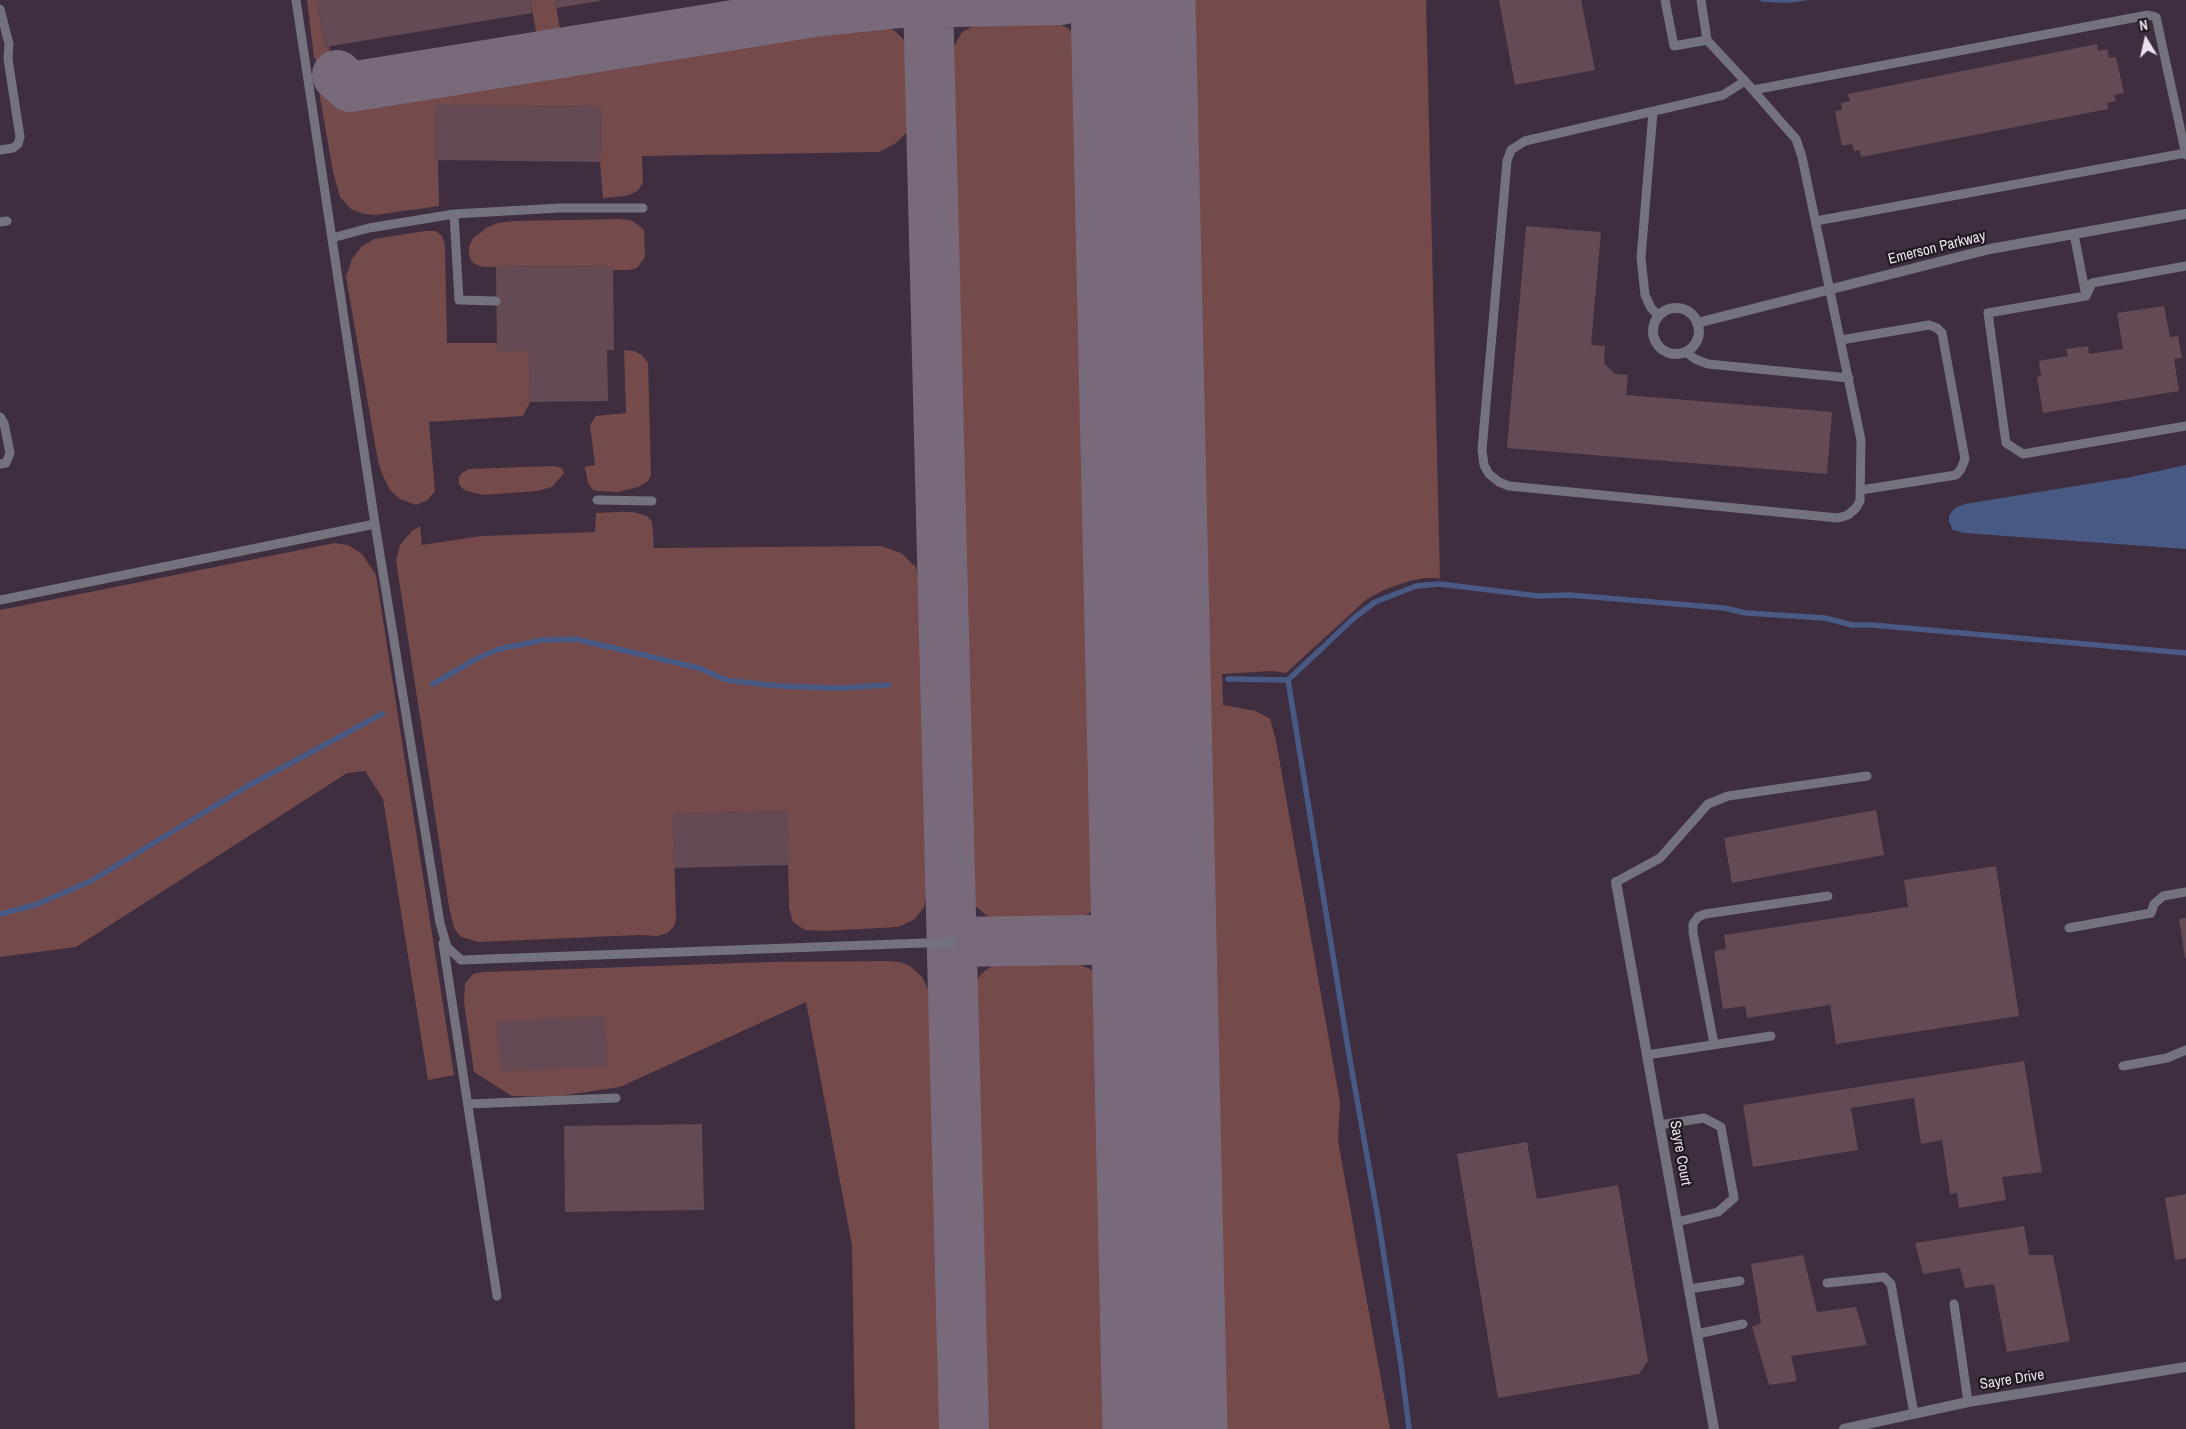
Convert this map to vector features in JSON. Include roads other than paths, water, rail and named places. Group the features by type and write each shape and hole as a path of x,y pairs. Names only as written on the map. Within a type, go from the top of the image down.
{"street":[{"name":"Emerson Parkway","path":"1697,323 1990,249 2186,214"},
{"path":"1670,308 1682,309 1694,315 1697,323 1698,341 1686,352 1671,354 1664,352 1654,335 1653,327 1658,316 1670,308"},
{"name":"Sayre Court","path":"1616,882 1714,1429"},
{"name":"Sayre Drive","path":"1844,1429 1968,1402 2186,1367"}],"lane":[{"path":"296,0 375,524 440,923 497,1296"},
{"path":"1665,0 1674,46 1707,40"},
{"path":"1701,0 1707,40 1745,81 1796,139 1802,157 1861,440 1860,501 1856,508 1838,518 1509,486 1490,474 1484,465 1482,450 1507,162 1511,150 1525,141 1723,95 1745,81"},
{"path":"0,9 9,44 8,59 20,138 18,144 13,148 0,150"},
{"path":"1753,90 2148,15 2156,18 2186,154 1816,221"},
{"path":"1653,112 1640,258 1645,295 1651,308 1658,316"},
{"path":"332,238 368,228 454,214 560,208 643,208"},
{"path":"454,214 460,300 496,301"},
{"path":"2074,234 2086,296"},
{"path":"2086,296 2092,283 2186,266"},
{"path":"2086,296 1988,313 2006,443 2024,454 2186,426"},
{"path":"1841,340 1929,325 1937,328 1942,333 1965,458 1961,469 1956,475 1861,490"},
{"path":"1686,352 1695,359 1708,364 1849,378"},
{"path":"0,417 4,423 10,453 6,463 0,464"},
{"path":"597,500 652,502"},
{"path":"0,600 375,524"},
{"path":"1616,882 1660,858 1708,804 1728,796 1867,776"},
{"path":"2069,928 2151,913 2154,904 2163,896 2186,892"},
{"path":"1714,1044 1693,933 1693,924 1698,917 1705,914 1828,896"},
{"path":"440,923 447,947 461,960 952,942"},
{"path":"1647,1055 1771,1036"},
{"path":"2123,1066 2167,1058 2186,1050"},
{"path":"468,1104 616,1098"},
{"path":"1659,1125 1704,1118 1721,1127 1734,1198 1718,1212 1677,1222"},
{"path":"1827,1282 1884,1277 1891,1284 1914,1414"},
{"path":"1689,1289 1740,1280"},
{"path":"1954,1304 1968,1402"},
{"path":"1697,1334 1743,1324"}],"water":[{"path":"1759,0 1809,0 1790,3 1763,2"},
{"path":"2186,465 2186,549 1964,533 1953,530 1949,522 1949,515 1955,508 1965,504 2131,477"}],"waterway":[{"path":"1228,679 1288,680 1354,618 1375,602 1416,586 1440,584 1538,596 1570,595 1724,608 1746,613 1825,618 1852,625 1872,625 2186,653"},
{"path":"433,684 476,659 499,649 543,640 575,639 699,668 726,680 779,686 839,688 888,685"},
{"path":"1288,680 1350,1060 1378,1218 1401,1364 1409,1429"},
{"path":"0,914 35,905 91,881 248,786 382,714"}]}
